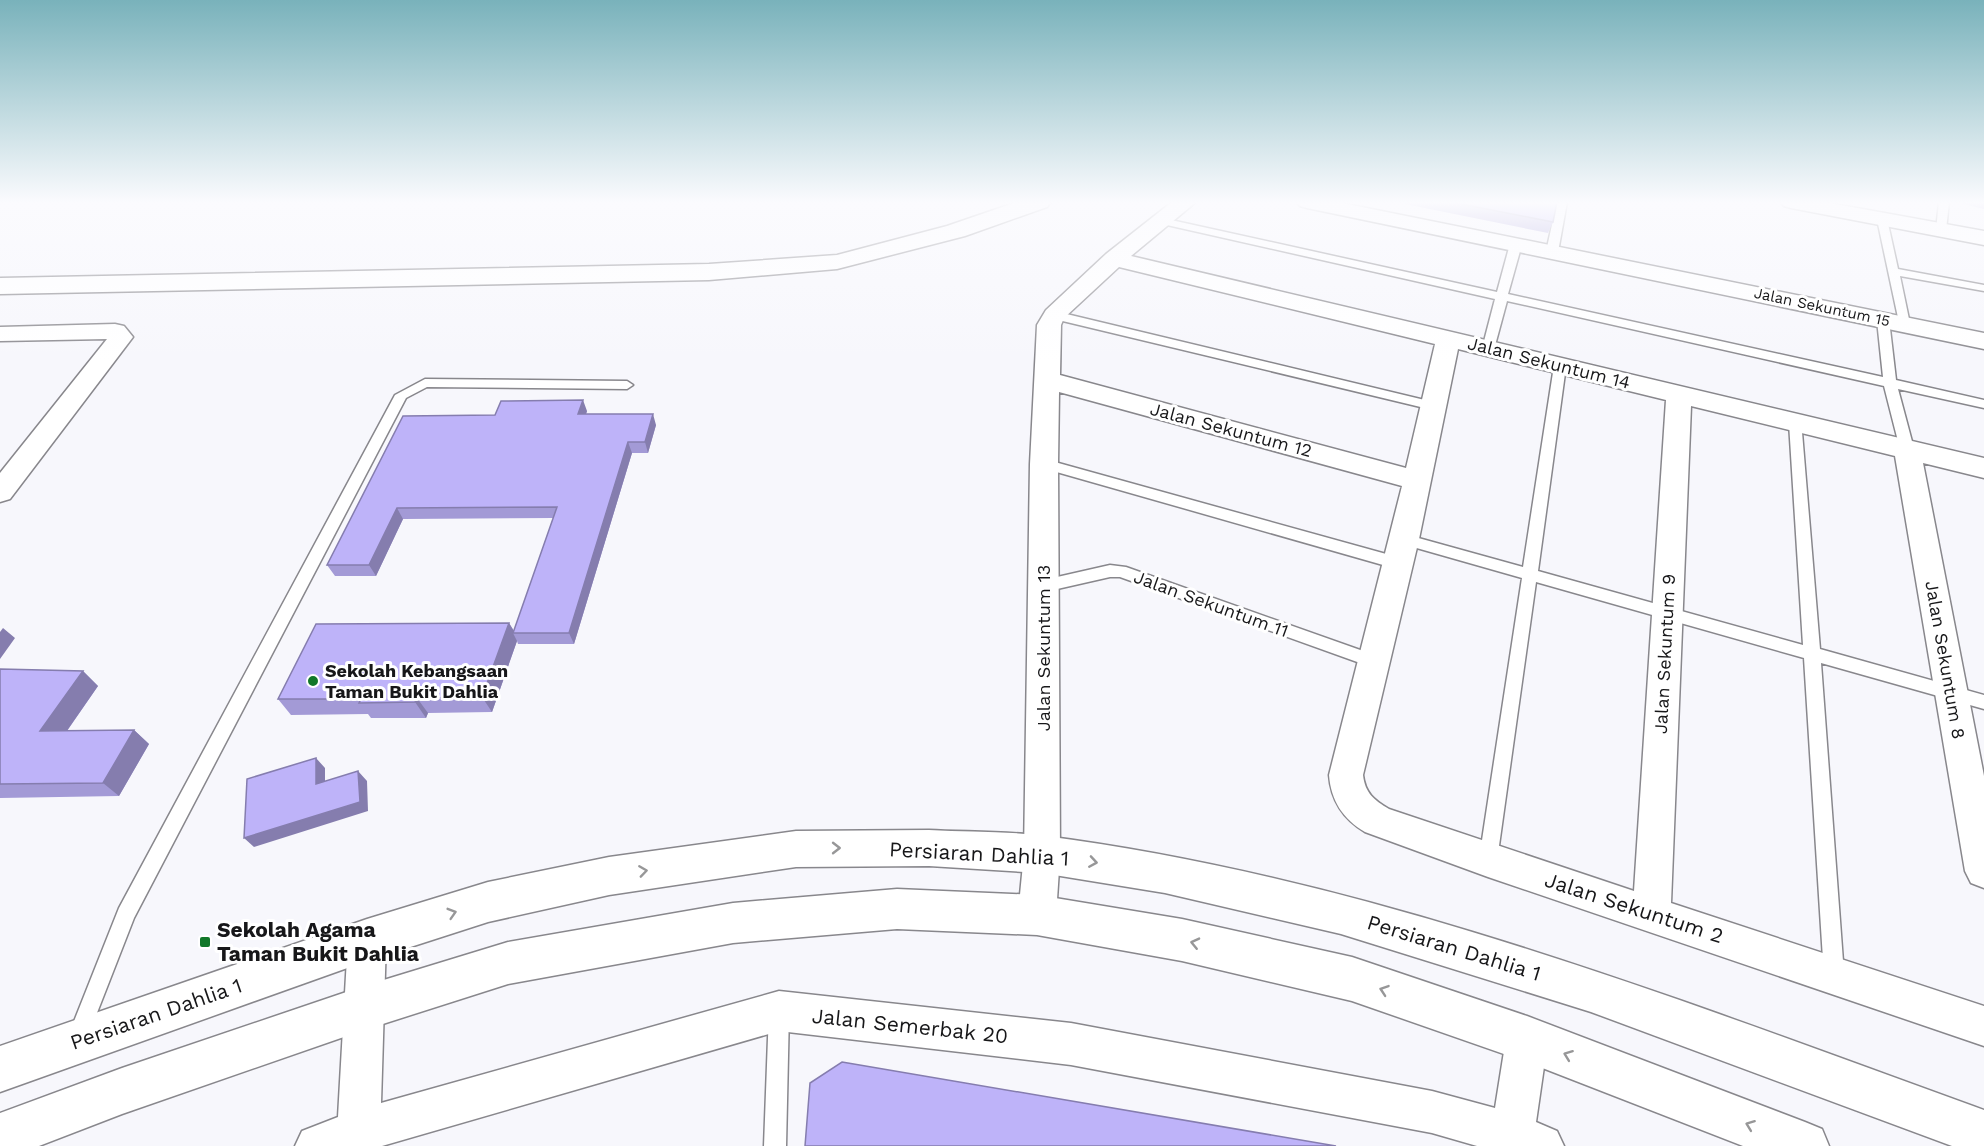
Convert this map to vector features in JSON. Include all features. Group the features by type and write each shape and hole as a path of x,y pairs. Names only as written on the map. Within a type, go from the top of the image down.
{"street":[{"path":"0,286 709,272 837,262 862,255"},
{"path":"1054,315 1118,255"},
{"name":"Jalan Sekuntum 15","path":"1569,255 1984,341"},
{"name":"Jalan Sekuntum 14","path":"1114,259 1984,468"},
{"name":"Jalan Sekuntum 13","path":"1037,915 1042,854 1044,464 1049,325 1054,315"},
{"path":"0,334 115,332 122,337 0,492"},
{"path":"1374,662 1448,339"},
{"name":"Jalan Sekuntum 12","path":"1047,381 1416,480"},
{"name":"Jalan Sekuntum 9","path":"1652,914 1679,395"},
{"name":"Jalan Sekuntum 8","path":"1906,449 1984,871"},
{"name":"Jalan Sekuntum 2","path":"1374,662 1346,776 1347,789 1352,802 1364,813 1378,821 1488,860 1984,1026"},
{"name":"Persiaran Dahlia 1","path":"0,1069 367,940 488,902 609,876 796,849 929,848 1042,854 1165,874 1341,914 1591,990 1984,1134"},
{"path":"0,1137 122,1091 363,1008 508,963 733,923 897,909 1037,915 1182,940 1352,979 1527,1039 1805,1146"},
{"path":"359,1131 367,940"},
{"name":"Jalan Semerbak 20","path":"317,1146 359,1131 779,1011 1071,1044 1432,1112 1522,1142"},
{"path":"1522,1142 1527,1039"}],"lane":[{"path":"1316,255 1984,404"},
{"path":"1488,349 1513,255"},
{"path":"1889,255 1892,271 1893,322 1890,383 1906,449"},
{"path":"1892,271 1984,288"},
{"path":"1054,315 1433,406"},
{"path":"1488,860 1560,366"},
{"path":"76,1042 126,914 401,395 425,383 627,385"},
{"path":"1796,423 1834,975"},
{"path":"1044,464 1400,551 1530,574 1984,702"},
{"name":"Jalan Sekuntum 11","path":"1044,586 1110,571 1120,571 1374,662"},
{"path":"775,1146 779,1011"}],"building":[{"path":"583,400 578,414 653,414 645,442 628,442 569,633 513,633 557,507 397,508 369,565 327,565 403,416 495,415 501,401"},
{"path":"509,623 482,697 417,698 415,702 359,703 361,699 278,699 316,624"},
{"path":"0,669 83,671 40,731 134,730 103,783 0,784"},
{"path":"316,758 316,784 358,771 360,802 244,838 247,779"},
{"path":"842,1062 1336,1146 805,1146 810,1083"}],"place":[{"name":"Sekolah Kebangsaan Taman Bukit Dahlia","path":"313,681"},
{"name":"Sekolah Agama Taman Bukit Dahlia","path":"205,942"}]}
